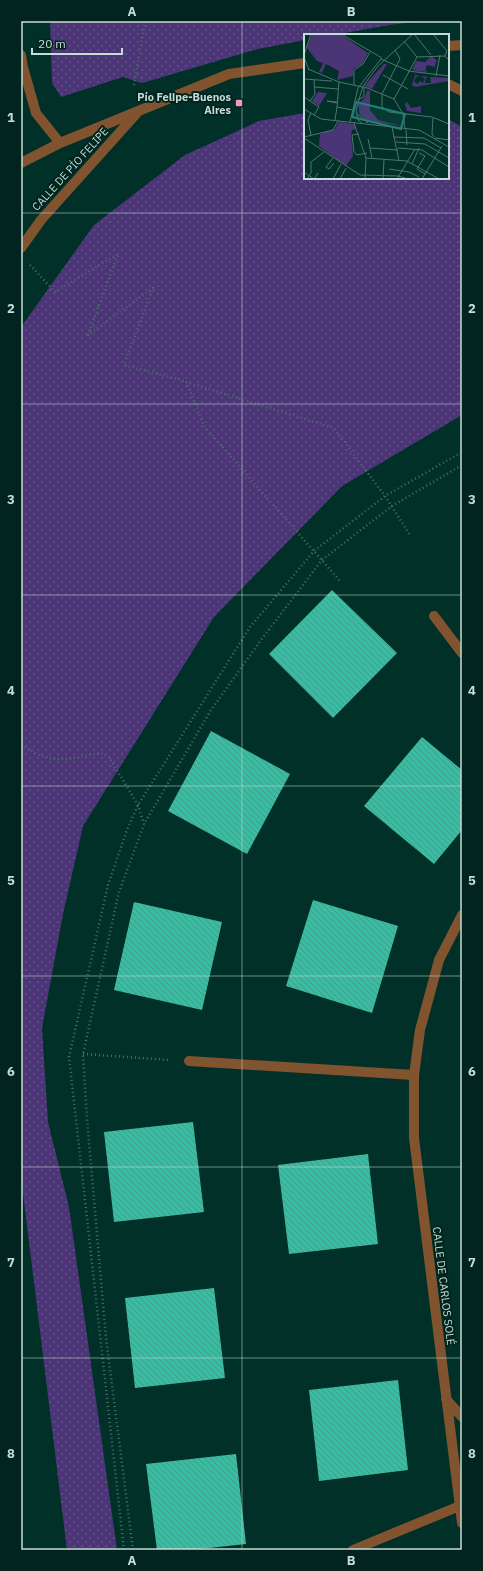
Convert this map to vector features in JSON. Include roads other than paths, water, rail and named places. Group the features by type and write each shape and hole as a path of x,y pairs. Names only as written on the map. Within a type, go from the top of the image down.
{"street":[{"path":"449,46 462,45"},
{"path":"21,55 36,113 60,143"},
{"name":"CALLE DE PÍO FELIPE","path":"21,163 60,143 229,74 304,63"},
{"path":"449,84 462,91"},
{"name":"CALLE DE PÍO FELIPE","path":"21,248 41,220 140,110"},
{"path":"434,616 462,653"},
{"name":"CALLE DE CARLOS SOLÉ","path":"462,915 439,960 420,1030 414,1075 414,1138 462,1523"},
{"path":"189,1061 414,1075"},
{"path":"446,1399 462,1417"},
{"path":"353,1550 461,1506"}],"place":[{"name":"Pío Felipe-Buenos Aires","path":"239,103"}]}
